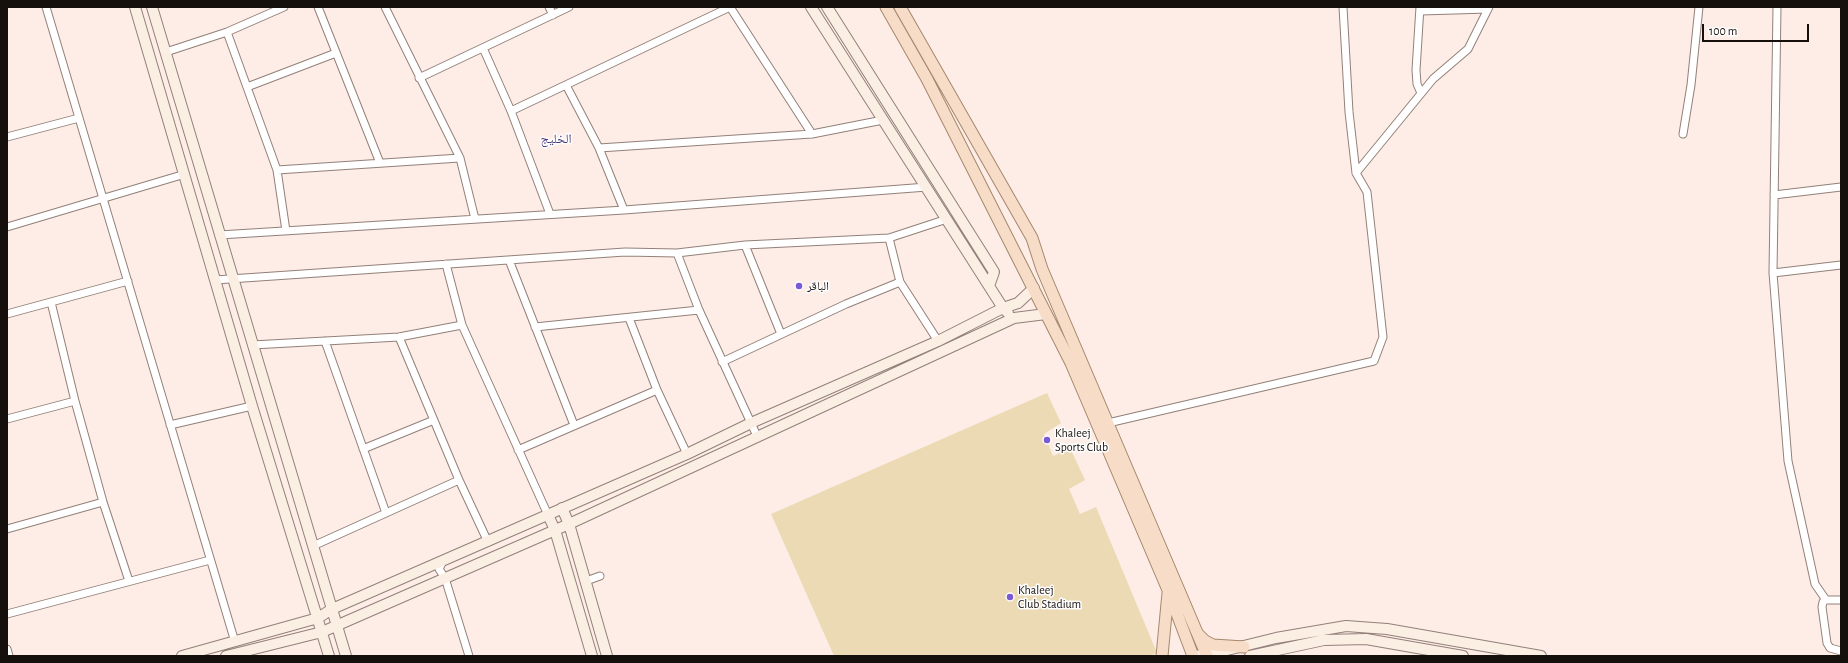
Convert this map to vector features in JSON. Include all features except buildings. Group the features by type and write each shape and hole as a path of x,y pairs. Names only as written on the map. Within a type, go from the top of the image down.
{"main road":[{"path":"886,7 928,79 1071,363 1097,420 1168,590 1193,656"},
{"path":"900,7 1032,238 1042,269 1207,655"},
{"path":"1162,656 1168,590"},
{"path":"1197,633 1205,641 1213,645 1247,651"}],"street":[{"path":"46,7 235,642"},
{"path":"135,7 252,406 329,656"},
{"path":"152,7 346,656"},
{"path":"166,52 227,32 284,7"},
{"path":"318,7 380,163"},
{"path":"385,7 460,158 475,219"},
{"path":"549,7 553,15"},
{"path":"419,78 569,7"},
{"path":"511,111 730,7 812,134"},
{"path":"812,7 882,120 927,187 1003,308 1014,318"},
{"path":"827,7 994,272 990,286"},
{"path":"1108,423 1374,361 1383,337 1367,192 1356,173 1349,112 1343,7"},
{"path":"1683,134 1691,85 1699,7"},
{"path":"1777,7 1773,273 1788,461 1815,584 1826,600"},
{"path":"1356,173 1433,79 1468,49 1488,8 1420,9 1416,70 1417,84 1421,93"},
{"path":"227,32 277,170 286,231"},
{"path":"482,48 511,111 550,214"},
{"path":"247,87 336,53"},
{"path":"566,85 599,148 624,210"},
{"path":"7,137 79,118"},
{"path":"599,148 812,134 882,120"},
{"path":"277,170 460,158"},
{"path":"7,226 185,174"},
{"path":"219,235 624,210 927,187"},
{"path":"1774,194 1841,187"},
{"path":"216,280 625,252 677,253 745,245 889,238 947,219"},
{"path":"889,238 900,282 938,340"},
{"path":"745,245 781,334"},
{"path":"677,253 699,310 757,436"},
{"path":"509,260 574,425"},
{"path":"446,264 462,325 555,530 592,656"},
{"path":"1773,273 1841,265"},
{"path":"7,314 128,281"},
{"path":"722,362 846,304 900,282"},
{"path":"182,656 318,618 332,609 687,454 751,423 938,340 1003,308 1018,303 1034,288"},
{"path":"51,302 75,401 103,502 129,582"},
{"path":"535,327 699,310"},
{"path":"226,656 322,632 337,626 569,524 1014,318 1046,314"},
{"path":"629,318 657,390 687,454"},
{"path":"252,345 400,337 462,325"},
{"path":"400,337 459,480 488,542"},
{"path":"325,341 386,513"},
{"path":"518,450 657,390"},
{"path":"7,419 75,401"},
{"path":"170,425 252,406"},
{"path":"363,449 434,420"},
{"path":"313,546 459,480"},
{"path":"7,529 103,502"},
{"path":"562,508 569,524 607,656"},
{"path":"7,614 210,560"},
{"path":"443,561 439,569 445,578 468,656"},
{"path":"586,581 600,576"},
{"path":"1826,600 1841,600"},
{"path":"1826,600 1823,602 1822,607 1827,643 1830,648 1841,651"},
{"path":"1247,651 1276,638 1346,626 1387,629 1541,656"},
{"path":"1193,656 1247,651 1324,640 1366,639 1463,656"},
{"path":"7,650 9,656"}],"shaded area":[{"path":"1047,393 1061,423 1044,434 1053,456 1070,448 1085,480 1069,489 1080,514 1096,507 1157,653 1149,656 834,656 771,514"}],"place":[{"name":"الباقر","path":"799,286"},
{"name":"Khaleej Sports Club","path":"1047,440"},
{"name":"Khaleej Club Stadium","path":"1010,597"}],"district":[{"name":"الخليج","path":"556,139"}]}
